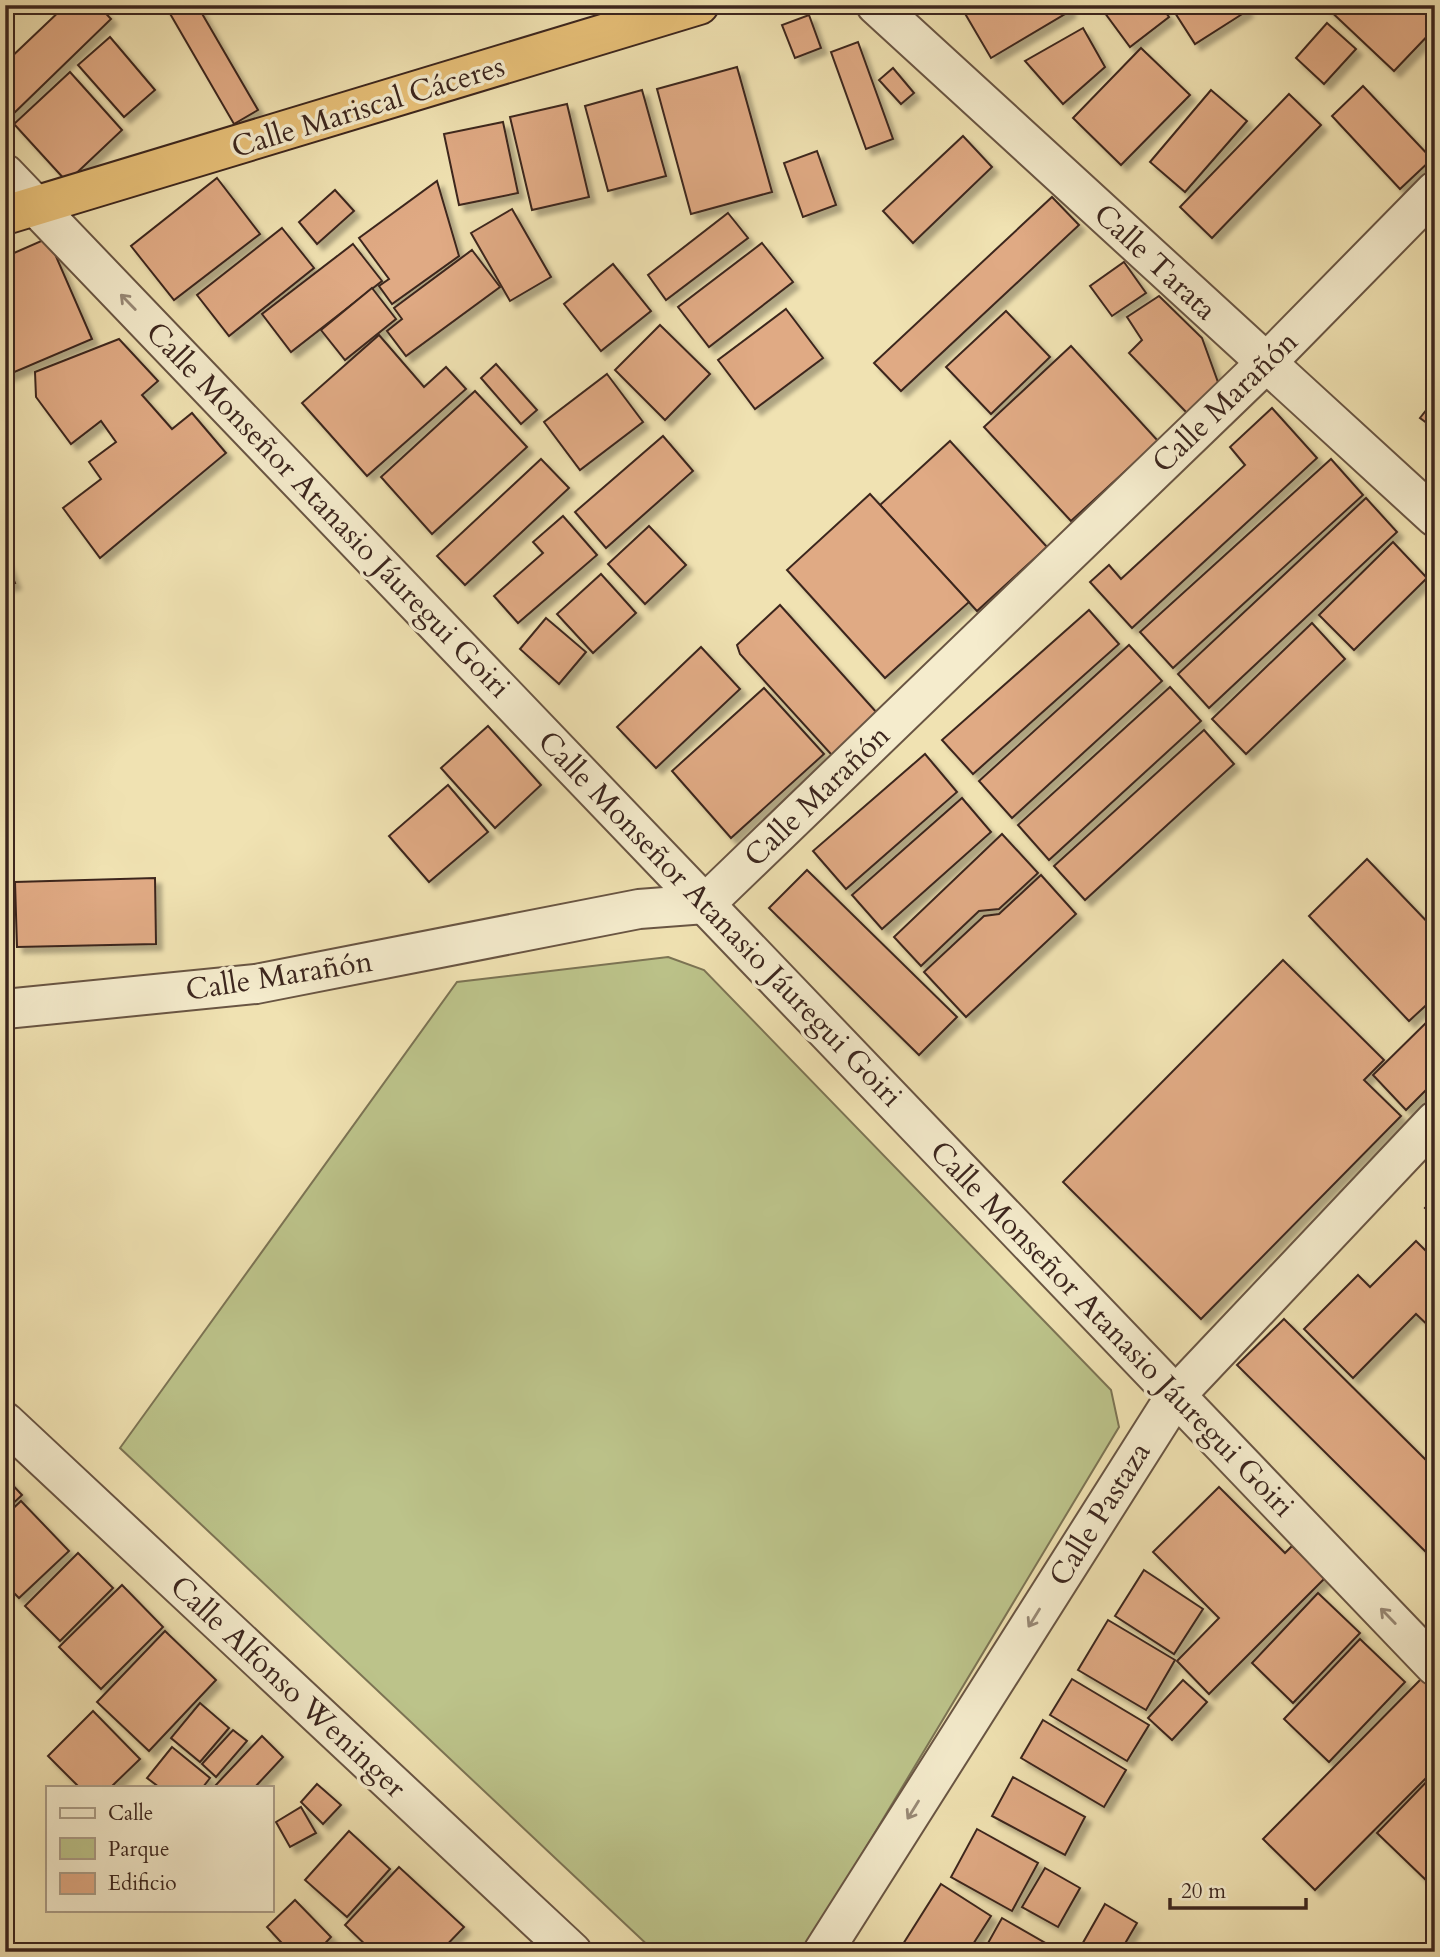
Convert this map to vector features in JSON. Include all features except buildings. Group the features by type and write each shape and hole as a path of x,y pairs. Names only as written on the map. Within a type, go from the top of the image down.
{"highway":[{"name":"Calle Mariscal Cáceres","path":"21,211 699,5"}],"street":[{"name":"Calle Tarata","path":"876,5 1435,517"},
{"name":"Calle Monseñor Atanasio Jáuregui Goiri","path":"5,174 21,211 705,904 1435,1665"},
{"name":"Calle Marañón","path":"5,1009 256,984 639,909 705,904 1266,363 1435,191"},
{"name":"Calle Pastaza","path":"823,1952 1175,1395 1435,1121"},
{"name":"Calle Alfonso Weninger","path":"5,1422 572,1952"}],"green space":[{"path":"668,957 704,970 1111,1390 1119,1427 803,1952 655,1952 120,1448 457,982"}]}
